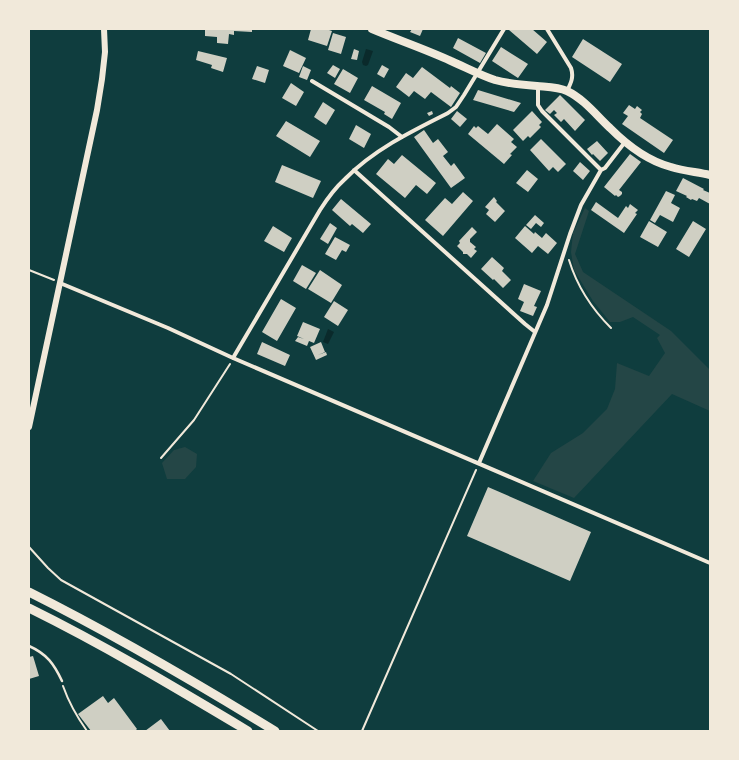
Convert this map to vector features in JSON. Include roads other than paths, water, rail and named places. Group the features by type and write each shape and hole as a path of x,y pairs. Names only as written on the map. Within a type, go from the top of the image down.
{"highway":[{"path":"29,592 141,652 275,731"},
{"path":"29,608 145,670 248,731"}],"main road":[{"path":"372,29 450,60 478,74 504,82 555,87 567,91 584,103 612,130 638,151 671,167 710,174"}],"street":[{"path":"29,427 97,110 104,59 104,29"},
{"path":"233,358 320,210 335,189 354,170 381,149 452,111 478,74 504,29"},
{"path":"547,29 573,73 573,79 567,91"},
{"path":"312,81 402,137"},
{"path":"538,86 538,105 542,111 601,170"},
{"path":"479,463 547,305 581,205 601,170 605,168 626,142"},
{"path":"354,170 535,332"},
{"path":"60,283 168,328 233,358 710,563"}],"lane":[{"path":"29,646 36,649 56,667 62,681"}]}
